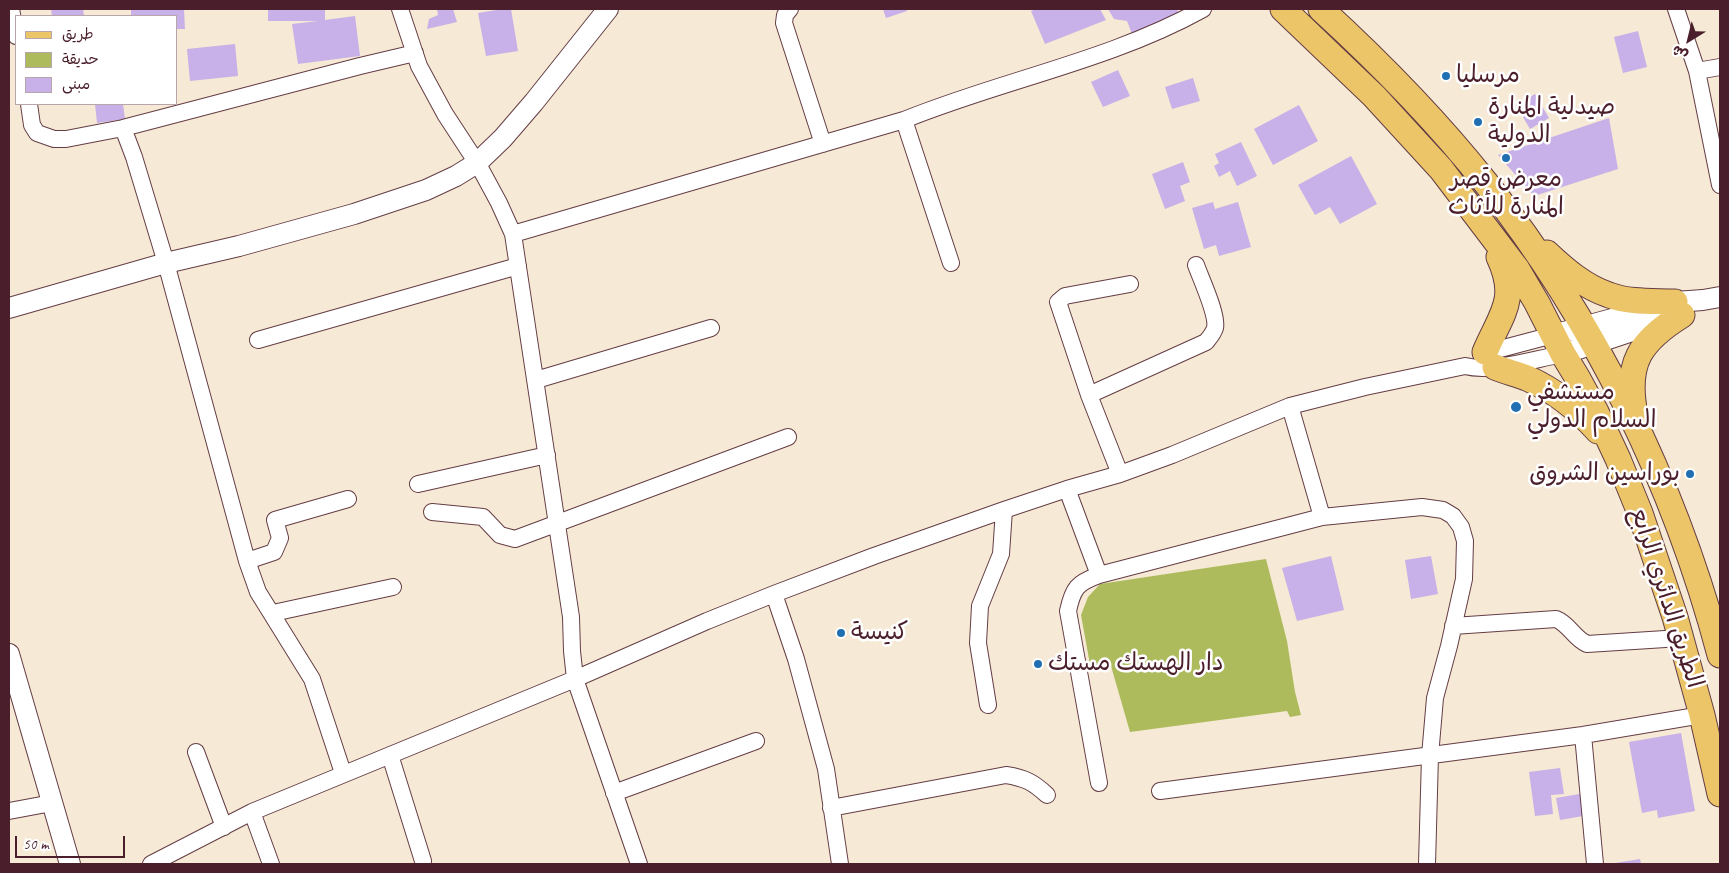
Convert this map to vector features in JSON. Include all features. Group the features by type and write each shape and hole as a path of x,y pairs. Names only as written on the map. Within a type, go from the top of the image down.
{"main road":[{"name":"الطريق الدائري الرابع","path":"1283,9 1374,96 1412,136 1490,232 1517,269 1596,412 1618,459 1656,557 1702,715 1720,794"},
{"name":"الطريق الدائري الرابع","path":"1322,9 1399,83 1485,182 1561,290 1589,335 1667,496 1684,540 1720,654"},
{"path":"1510,216 1565,270 1585,284 1608,295 1679,308"},
{"path":"1490,232 1505,270 1509,290 1506,308 1490,359 1528,378 1569,403 1602,436 1618,459"},
{"path":"1639,436 1631,386 1632,370 1646,344 1679,308"}],"street":[{"path":"11,9 15,31"},
{"path":"400,9 419,66 445,114 477,163 500,204 513,234 571,617 574,679 639,864"},
{"path":"9,308 166,263 239,246 354,214 426,190 456,176 477,163 503,138 608,9"},
{"path":"790,9 785,15 784,23 824,144"},
{"path":"513,234 904,120 944,104 1054,70 1176,24 1203,9"},
{"path":"1676,9 1697,71 1720,185"},
{"path":"29,105 32,125 37,134 54,139 66,139 123,128 415,53"},
{"path":"1697,71 1720,67"},
{"path":"904,120 951,263"},
{"path":"123,128 134,157 166,263 246,561 258,592 273,613 312,679 343,773"},
{"path":"1089,395 1206,342 1212,335 1215,327 1215,317 1196,265"},
{"path":"258,340 518,266"},
{"path":"1120,474 1089,395 1058,302 1065,296 1130,284"},
{"path":"151,864 252,812 343,773 574,679 774,594 874,556 1067,489 1120,474 1172,455 1290,406 1365,387 1465,366 1477,369 1490,359 1558,344 1712,299"},
{"path":"536,380 711,328"},
{"path":"1290,406 1322,516"},
{"path":"432,512 483,517 500,535 515,539 788,437"},
{"path":"418,484 546,455"},
{"path":"1067,489 1099,575"},
{"path":"246,561 274,552 280,538 275,520 348,499"},
{"path":"1099,783 1068,611 1072,594 1084,580 1322,516 1422,507 1443,510 1453,516 1461,527 1465,540 1464,579 1435,698 1430,756 1427,864"},
{"path":"988,705 978,643 980,606 1001,554 1004,510"},
{"path":"273,613 392,586"},
{"path":"774,594 796,659 824,762 840,864"},
{"path":"1453,626 1556,620 1562,622 1576,638 1587,644 1681,638"},
{"path":"9,654 70,864"},
{"path":"1160,791 1583,735 1702,715"},
{"path":"1583,735 1595,864"},
{"path":"614,793 756,741"},
{"path":"196,752 224,827"},
{"path":"390,755 423,862"},
{"path":"831,808 1006,775 1033,783 1047,795"},
{"path":"9,811 52,803"},
{"path":"252,812 272,864"}],"green space":[{"path":"1266,559 1287,641 1295,692 1301,715 1290,717 1287,711 1130,732 1111,666 1091,670 1081,615 1088,597 1100,584"}],"building":[{"path":"51,9 83,9 84,15 52,15"},
{"path":"131,9 184,9 185,29 178,29 178,15 131,15"},
{"path":"268,9 325,9 325,20 355,16 360,56 298,64 292,24 318,21 268,21"},
{"path":"437,9 453,9 457,22 427,29 429,19 438,15"},
{"path":"511,9 518,51 486,56 478,13"},
{"path":"883,9 906,9 907,11 886,18"},
{"path":"1037,9 1100,9 1106,20 1045,44 1031,11"},
{"path":"1108,9 1176,9 1183,16 1132,34 1127,21 1114,19"},
{"path":"1638,31 1647,67 1623,73 1614,37"},
{"path":"235,44 238,76 190,81 187,49"},
{"path":"1118,70 1130,96 1103,107 1091,82"},
{"path":"1193,78 1200,101 1172,109 1165,87"},
{"path":"1535,94 1549,118 1530,129 1516,105"},
{"path":"95,105 123,105 125,119 97,123"},
{"path":"1299,105 1318,141 1273,165 1254,129"},
{"path":"1609,118 1618,169 1534,196 1498,155"},
{"path":"1241,142 1257,176 1237,186 1230,171 1219,177 1214,166 1219,163 1215,154"},
{"path":"1351,156 1377,204 1340,224 1330,207 1315,215 1298,185"},
{"path":"1183,162 1190,182 1180,186 1185,201 1165,209 1152,174"},
{"path":"1213,202 1215,209 1238,202 1251,247 1219,256 1216,245 1204,249 1192,208"},
{"path":"1331,556 1344,610 1297,621 1282,568"},
{"path":"1431,556 1438,594 1411,599 1405,560"},
{"path":"1681,733 1695,811 1658,818 1657,810 1642,813 1629,742"},
{"path":"1560,768 1564,794 1551,795 1553,814 1535,816 1529,772"},
{"path":"1585,793 1589,815 1560,820 1556,798"},
{"path":"1640,859 1641,864 1615,864 1615,863"}],"place":[{"name":"مرسليا","path":"1446,76"},
{"name":"صيدلية المنارة الدولية","path":"1478,122"},
{"name":"معرض قصر المنارة للأثاث","path":"1506,158"},
{"name":"مستشفي السلام الدولي","path":"1516,407"},
{"name":"بوراسين الشروق","path":"1690,474"},
{"name":"كنيسة","path":"841,633"},
{"name":"دار الهستك مستك","path":"1038,664"}]}
